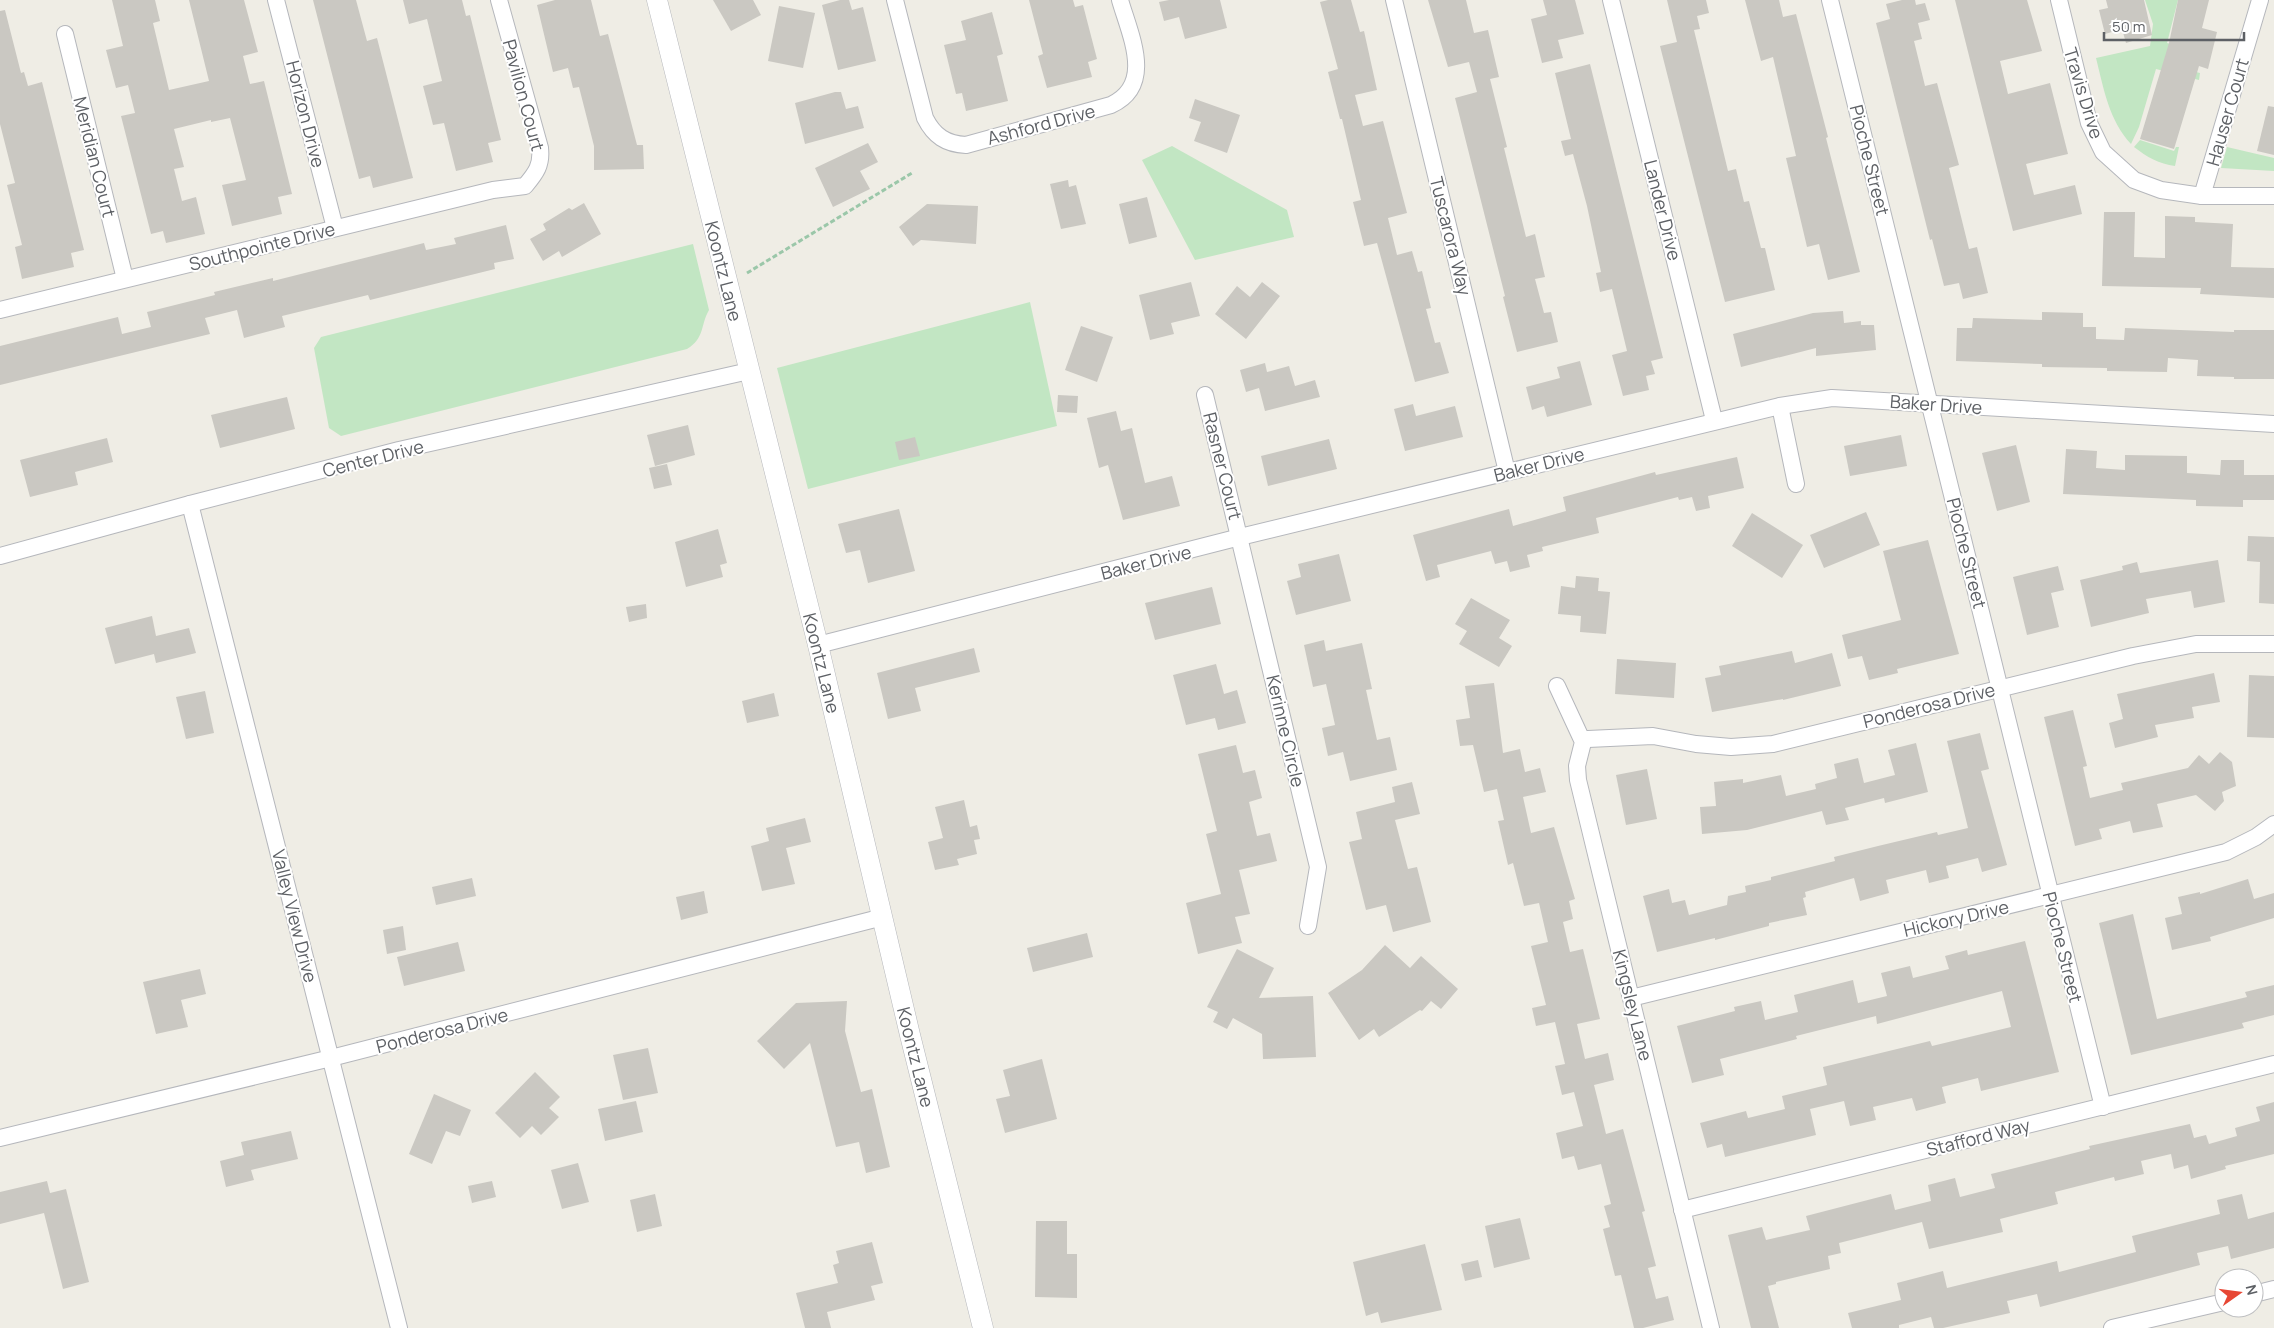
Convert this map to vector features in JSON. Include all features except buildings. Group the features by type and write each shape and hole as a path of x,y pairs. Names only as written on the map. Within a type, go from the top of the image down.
{"street":[{"name":"Horizon Drive","path":"276,0 335,228"},
{"name":"Pavilion Court","path":"499,0 540,148 541,160 536,173 525,186"},
{"name":"Koontz Lane","path":"657,0 818,645 910,1035 983,1328"},
{"name":"Ashford Drive","path":"895,0 930,129 944,141 966,145 1121,101 1132,88 1137,76 1137,63 1120,0"},
{"name":"Tuscarora Way","path":"1394,0 1507,472"},
{"name":"Lander Drive","path":"1611,0 1714,420"},
{"name":"Pioche Street","path":"1830,0 2103,1107"},
{"name":"Travis Drive","path":"2059,0 2089,123 2103,152 2134,180 2161,190 2202,196 2274,196"},
{"name":"Hauser Court","path":"2202,196 2260,0"},
{"name":"Meridian Court","path":"65,34 125,279"},
{"name":"Southpointe Drive","path":"0,310 493,190 525,186"},
{"name":"Center Drive","path":"0,556 399,450 749,371"},
{"name":"Rasner Court","path":"1205,395 1240,537"},
{"name":"Baker Drive","path":"818,645 1240,537 1714,420 1780,406 1832,398 2274,424"},
{"path":"1780,406 1796,484"},
{"name":"Valley View Drive","path":"190,504 399,1328"},
{"name":"Kerinne Circle","path":"1240,537 1318,867 1308,926"},
{"name":"Ponderosa Drive","path":"1583,742 1588,739 1653,736 1696,744 1731,747 1773,744 2134,656 2196,644 2274,644"},
{"path":"1557,686 1583,742"},
{"name":"Kingsley Lane","path":"1583,742 1577,766 1578,780 1711,1328"},
{"name":"Hickory Drive","path":"1631,998 2226,852 2256,837 2274,824"},
{"name":"Ponderosa Drive","path":"0,1138 331,1058 883,917"},
{"name":"Stafford Way","path":"1682,1210 2274,1064"},
{"path":"2112,1328 2214,1304"}],"path":[{"path":"747,273 912,173"}],"green space":[{"path":"2145,0 2178,0 2167,43 2178,46 2196,72 2200,73 2199,80 2156,69 2139,127 2131,144 2112,115 2096,58 2150,46 2153,24"},
{"path":"2140,140 2174,151 2176,147 2179,147 2175,166 2153,160 2134,147"},
{"path":"1172,146 1287,210 1294,237 1195,260 1142,160"},
{"path":"2227,147 2274,158 2274,171 2221,168"},
{"path":"693,244 709,310 697,341 687,349 341,436 329,428 314,348 321,337"},
{"path":"1030,302 1057,426 808,489 777,368"}]}
